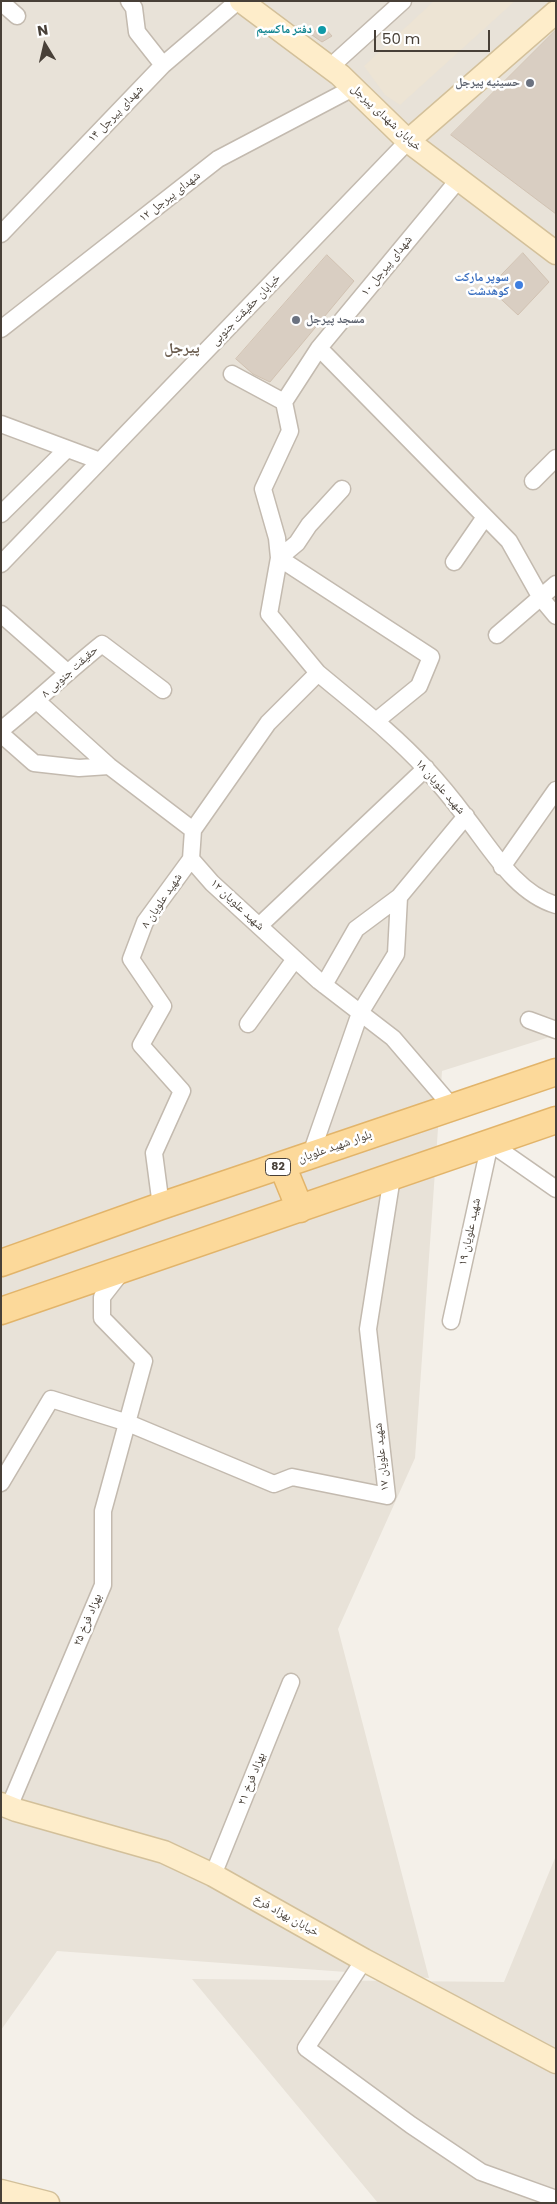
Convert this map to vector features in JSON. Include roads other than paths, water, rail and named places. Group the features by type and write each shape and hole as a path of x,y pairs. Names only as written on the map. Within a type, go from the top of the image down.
{"main road":[{"name":"بلوار شهید علویان","path":"1,1263 311,1154 556,1072"},
{"path":"1,1310 556,1120"},
{"path":"282,1165 300,1209"}],"street":[{"path":"129,1 134,8 137,32 164,65"},
{"name":"شهدای پیرجل ۱۴","path":"1,234 164,65 238,1"},
{"name":"خیابان شهدای پیرجل","path":"241,1 353,88 408,142 556,253"},
{"path":"329,68 403,1"},
{"path":"1,2 17,16"},
{"path":"408,142 556,12"},
{"name":"شهدای پیرجل ۱۲","path":"1,329 218,159 353,88"},
{"name":"خیابان حقیقت جنوبی","path":"1,564 408,142"},
{"name":"شهدای پیرجل ۱۰","path":"284,402 319,348 459,179"},
{"path":"319,348 509,541 541,598 556,616"},
{"path":"232,374 284,402"},
{"name":"شهید علویان ۱۸","path":"284,402 290,431 263,488 277,538 279,558 269,614 318,673 376,721 426,768 466,816 502,868 543,901 556,905"},
{"path":"1,424 100,462"},
{"path":"1,514 67,449"},
{"path":"533,482 556,458"},
{"path":"342,489 309,525 297,543 279,558 431,658 419,686 376,721"},
{"path":"454,562 485,517"},
{"path":"498,636 556,584"},
{"path":"1,614 67,672"},
{"name":"حقیقت جنوبی ۸","path":"1,732 67,672 102,644 163,690"},
{"path":"191,860 193,830 268,723 318,673"},
{"path":"37,701 109,766 193,830"},
{"path":"1,732 34,762 79,768 109,766"},
{"path":"260,926 426,768"},
{"path":"502,868 556,790"},
{"path":"324,984 356,929 399,897 466,816"},
{"name":"شهید علویان ۱۲","path":"191,860 212,883 295,959 393,1038 453,1108"},
{"name":"شهید علویان ۸","path":"161,1206 154,1153 182,1091 141,1045 163,1006 131,959 145,922 191,860"},
{"path":"311,1154 360,1013 396,954 399,897"},
{"path":"248,1024 295,959"},
{"path":"529,1020 556,1030"},
{"path":"490,1143 556,1189"},
{"name":"شهید علویان ۱۹","path":"451,1321 490,1143"},
{"name":"شهید علویان ۱۷","path":"128,1423 274,1484 292,1477 387,1496 368,1329 392,1177"},
{"name":"بهزاد فرخ ۲۵","path":"4,1806 103,1585 103,1511 144,1361 102,1318 102,1297 124,1269"},
{"path":"1,1483 51,1399 128,1423"},
{"name":"بهزاد فرخ ۲۱","path":"213,1875 292,1682"},
{"name":"خیابان بهزاد فرخ","path":"4,1806 164,1852 213,1875 364,1960 556,2062"},
{"path":"364,1960 306,2048 481,2172 531,2197 556,2199"},
{"path":"1,2190 48,2203"}],"place":[{"name":"دفتر ماکسیم","path":"322,30"},
{"name":"حسینیه پیرجل","path":"530,83"},
{"name":"سوپر مارکت کوهدشت","path":"519,285"},
{"name":"مسجد پیرجل","path":"296,320"}],"district":[{"name":"پیرجل","path":"182,349"}]}
